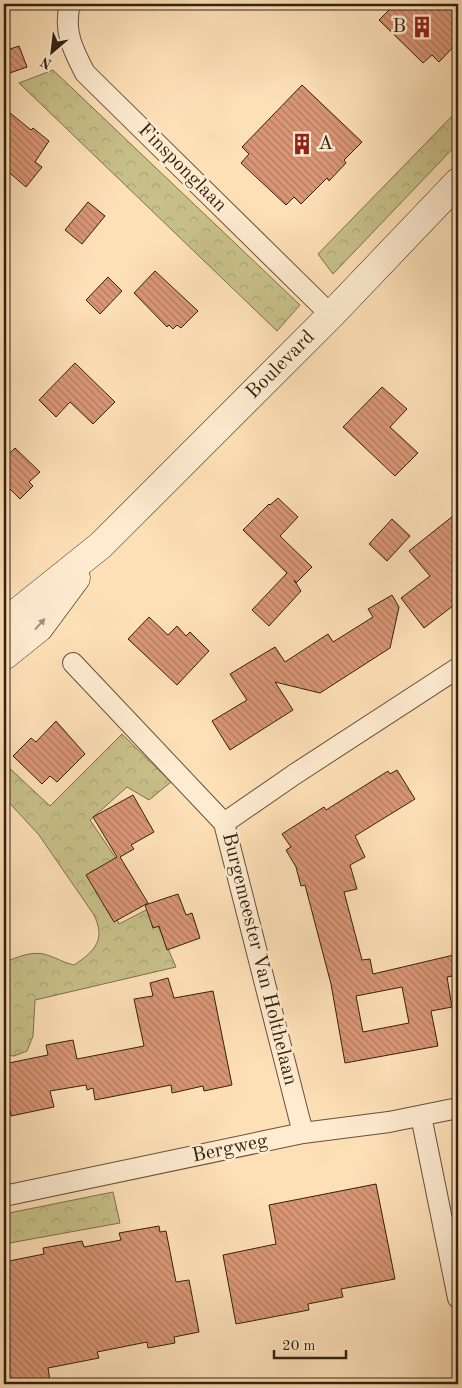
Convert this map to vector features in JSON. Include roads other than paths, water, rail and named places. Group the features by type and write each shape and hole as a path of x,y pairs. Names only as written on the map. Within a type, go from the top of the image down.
{"street":[{"name":"Finsponglaan","path":"70,4 66,26 72,49 85,73 331,315"},
{"name":"Boulevard","path":"4,633 20,610 101,545 331,315 458,182"},
{"name":"Boulevard","path":"4,656 39,628 101,545"},
{"name":"Burgemeester Van Holthelaan","path":"73,663 224,823 303,1133"},
{"path":"224,823 295,774 458,668"},
{"name":"Bergweg","path":"4,1196 303,1133 421,1116 458,1108"},
{"path":"421,1116 458,1298"}],"place":[{"name":"B","path":"422,27"},
{"name":"A","path":"302,144"}]}
